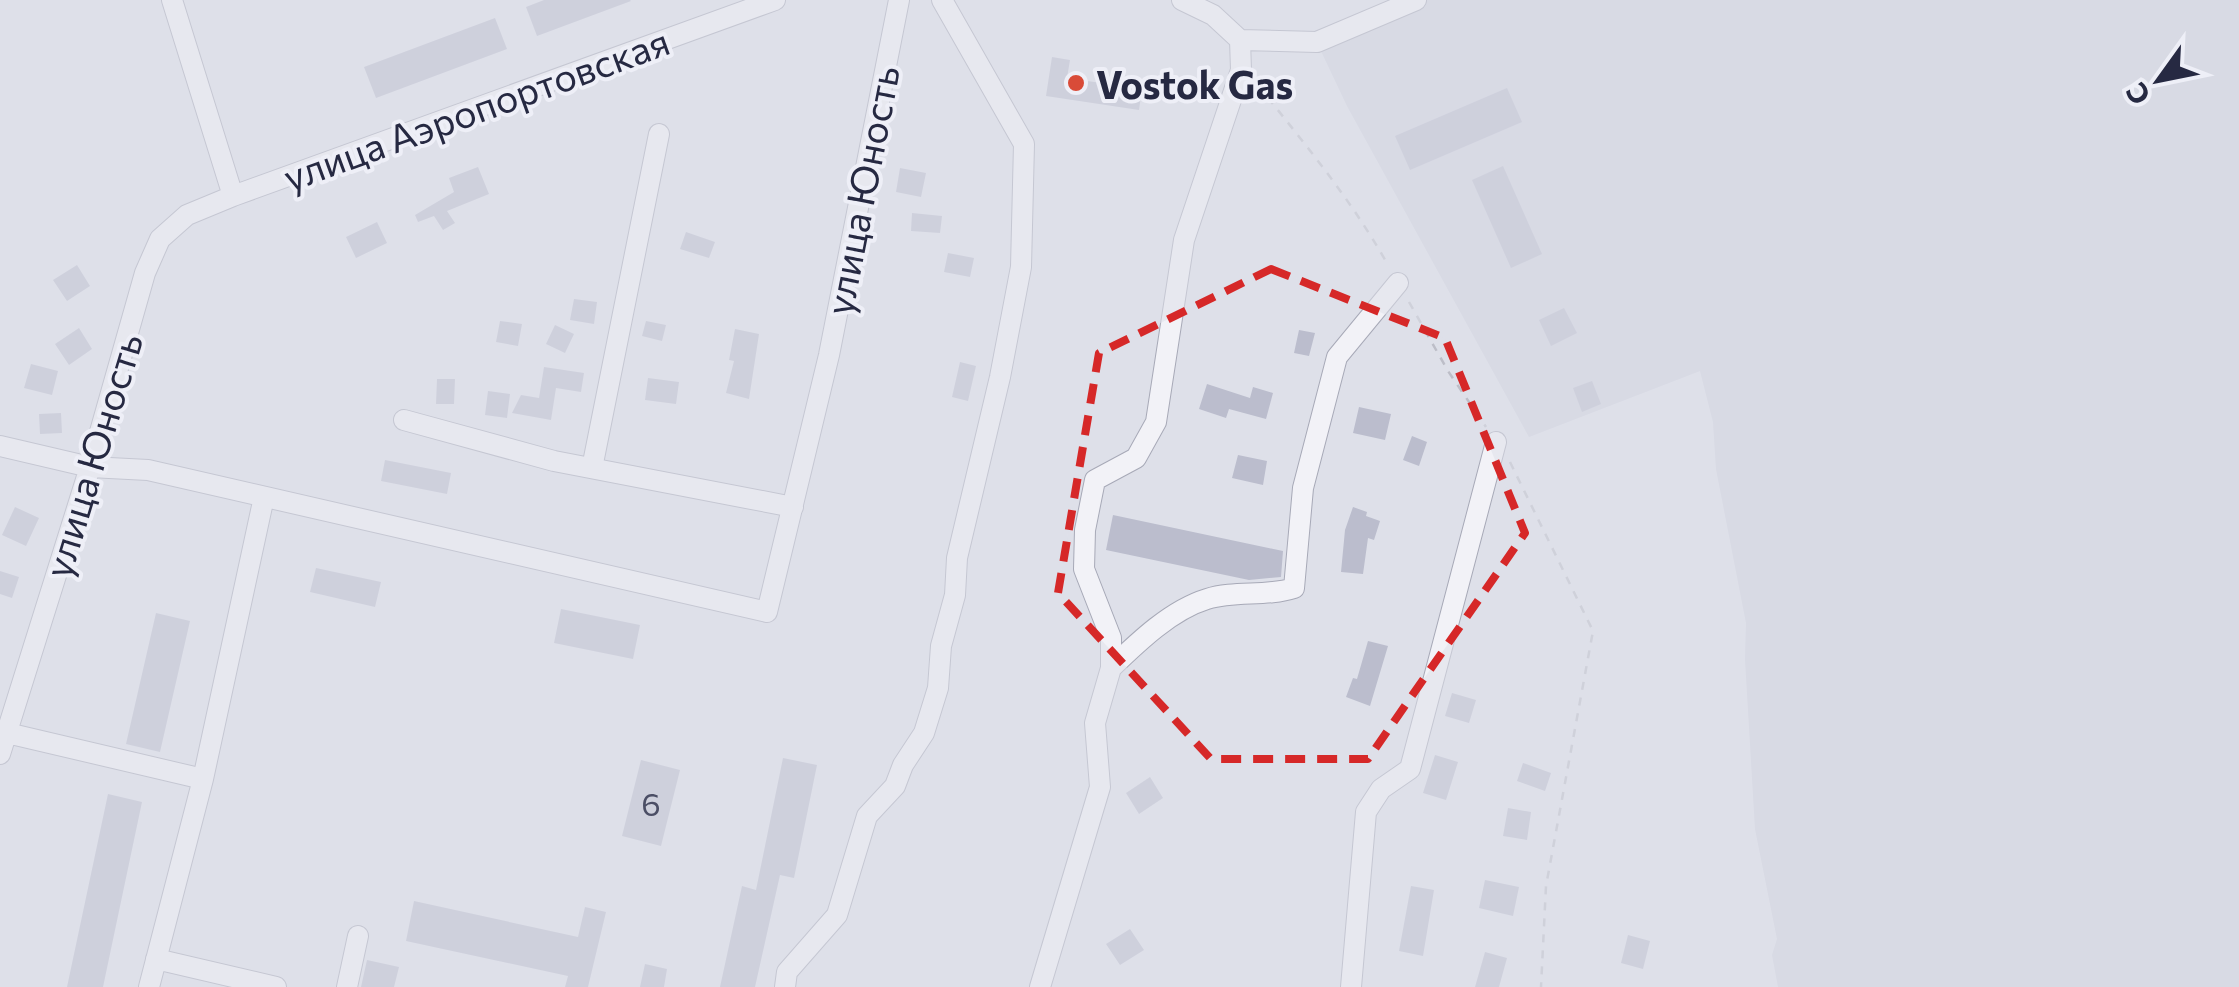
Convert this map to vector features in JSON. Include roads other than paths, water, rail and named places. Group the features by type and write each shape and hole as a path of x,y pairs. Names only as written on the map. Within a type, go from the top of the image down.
{"street":[{"path":"172,0 234,196"},
{"name":"улица Аэропортовская","path":"234,196 775,0"},
{"name":"улица Юность","path":"264,498 767,612 829,355 898,0"},
{"path":"786,987 787,972 837,915 867,816 896,786 903,765 924,733 938,688 941,646 954,596 957,558 1000,377 1021,267 1024,144 942,0"},
{"path":"1182,0 1213,15 1240,40 1317,42 1416,0"},
{"path":"1040,987 1100,787 1095,723 1111,668 1111,638 1084,569 1085,530 1095,480 1136,458 1156,422 1184,240 1242,70 1240,40"},
{"path":"592,468 659,134"},
{"name":"улица Юность","path":"0,754 90,467 145,273 160,239 187,216 234,196"},
{"path":"1111,668 1152,629 1208,598 1278,593 1294,588 1303,488 1337,357 1398,283"},
{"path":"404,420 592,468 795,502"},
{"path":"1351,987 1366,812 1380,789 1410,769 1496,442"},
{"path":"4,452 90,467 148,470 264,498 203,780 149,987"},
{"path":"7,734 203,780"},
{"path":"347,987 358,936"},
{"path":"156,959 276,987"}],"place":[{"name":"Vostok Gas","path":"1076,83"}]}
